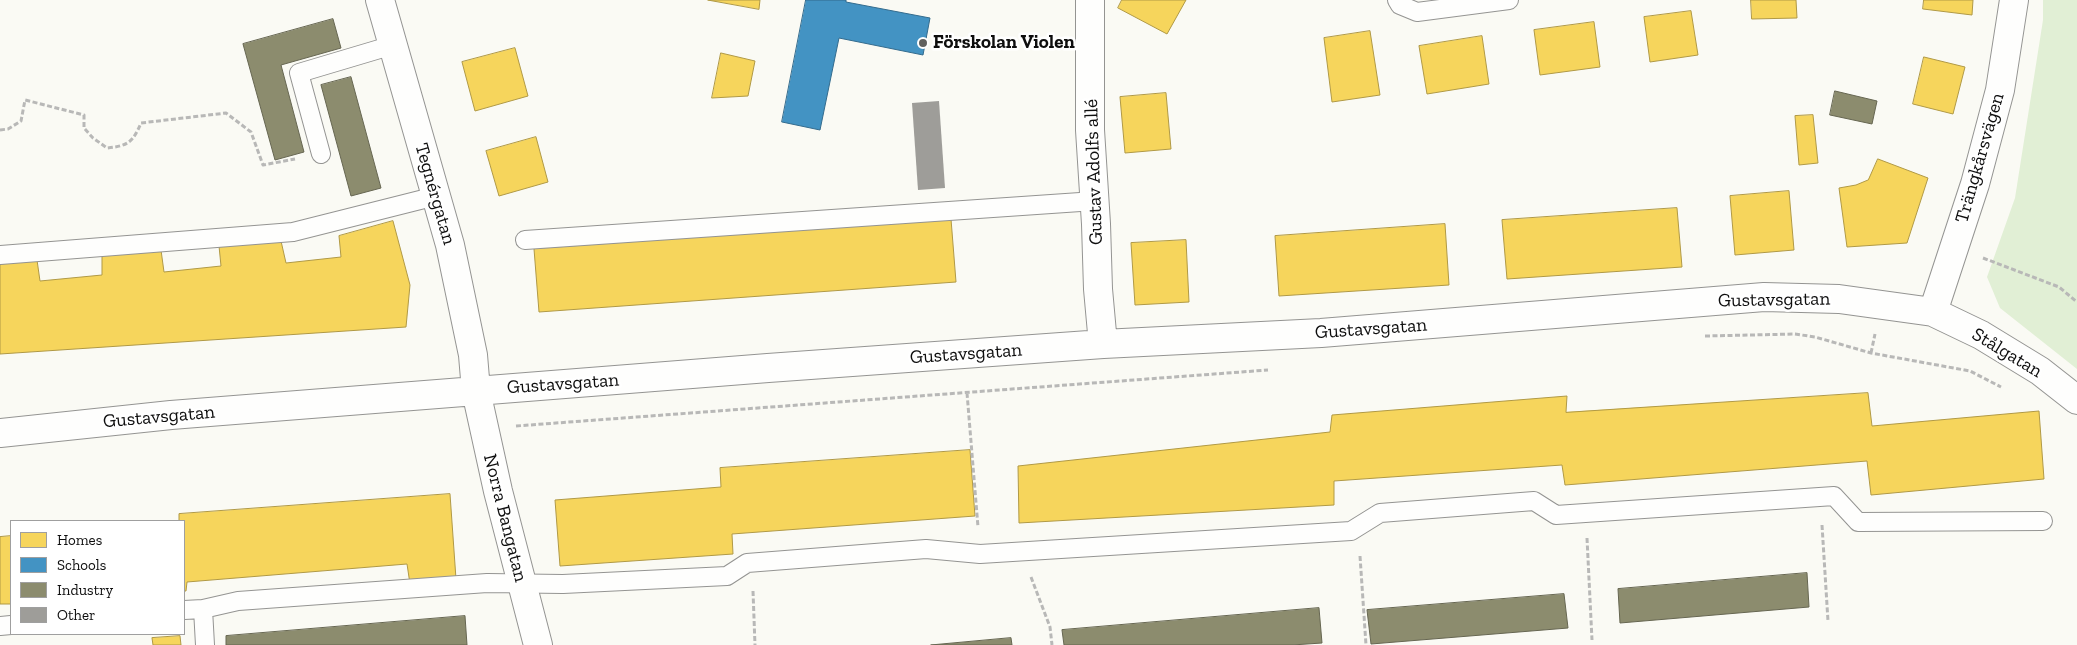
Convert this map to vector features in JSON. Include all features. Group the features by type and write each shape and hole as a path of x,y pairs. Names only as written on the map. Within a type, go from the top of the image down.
{"street":[{"name":"Tegnérgatan","path":"380,0 450,245 473,355 476,391"},
{"name":"Gustav Adolfs allé","path":"1090,0 1090,130 1098,289 1103,344"},
{"name":"Trängkårsvägen","path":"1933,312 1975,184 2000,90 2014,0"},
{"name":"Gustavsgatan","path":"0,433 170,415 476,391 1103,344 1321,333 1764,297 1839,299 1933,312"},
{"name":"Stålgatan","path":"1933,312 1981,335 2040,371 2077,400"},
{"name":"Norra Bangatan","path":"476,391 521,585 538,645"}],"lane":[{"path":"1397,0 1400,5 1417,12 1509,0"},
{"path":"321,154 299,73 393,45"},
{"path":"0,255 293,232 436,196"},
{"path":"524,240 1095,201"},
{"path":"185,610 238,601 487,583 521,585 727,576 747,563 926,549 980,554 1351,531 1380,513 1534,501 1556,515 1834,496 1858,522 2043,521"},
{"path":"203,608 205,645"}],"path":[{"path":"0,130 8,129 21,120 25,100 84,115 84,128 93,138 107,148 122,146 135,138 141,123 226,112 251,132 263,165 321,154"},
{"path":"1954,248 2059,287 2077,302"},
{"path":"1697,337 1727,334 1796,334 1815,337 1871,354 1970,371 2004,388"},
{"path":"532,426 1274,370"},
{"path":"967,393 980,554"},
{"path":"1821,497 1828,621"},
{"path":"1585,513 1592,640"},
{"path":"1359,526 1366,645"},
{"path":"1021,552 1050,628 1052,645"},
{"path":"752,563 755,645"}],"green space":[{"path":"2043,0 2077,0 2077,369 2000,308 1987,277 2015,198 2043,20"}],"building: Homes":[{"path":"708,0 760,0 759,9"},
{"path":"1122,0 1186,0 1167,34 1118,8"},
{"path":"1751,0 1796,0 1797,18 1752,19"},
{"path":"1924,0 1973,0 1972,15 1923,9"},
{"path":"1691,11 1698,55 1650,62 1644,17"},
{"path":"1594,22 1600,67 1540,75 1534,30"},
{"path":"1370,31 1380,95 1332,102 1324,38"},
{"path":"1482,36 1489,84 1427,94 1419,46"},
{"path":"515,48 528,96 475,111 462,62"},
{"path":"721,53 755,61 748,96 712,98"},
{"path":"1924,57 1965,67 1953,114 1913,104"},
{"path":"1166,93 1171,149 1125,153 1120,97"},
{"path":"1813,115 1818,163 1799,165 1795,116"},
{"path":"536,137 548,182 499,196 486,151"},
{"path":"1878,159 1928,178 1907,243 1847,247 1839,188 1856,185 1868,180"},
{"path":"1789,191 1794,250 1735,255 1730,196"},
{"path":"1677,208 1682,267 1507,279 1502,220"},
{"path":"951,219 956,282 539,312 534,249"},
{"path":"393,221 410,285 406,327 0,354 0,264 37,260 40,281 102,275 102,255 161,250 164,272 221,266 219,246 281,241 286,263 341,257 339,236"},
{"path":"1445,224 1449,285 1279,296 1275,236"},
{"path":"1186,240 1189,302 1135,305 1131,243"},
{"path":"1868,393 1872,426 2039,411 2044,479 1871,495 1867,461 1565,485 1562,465 1334,481 1334,505 1019,523 1018,466 1330,432 1332,415 1567,396 1566,412"},
{"path":"970,450 975,516 732,534 733,554 560,566 555,500 721,487 720,468"},
{"path":"450,494 456,579 410,584 407,564 187,582 185,591 185,520 179,520 179,514"},
{"path":"10,536 10,604 0,604 0,537"},
{"path":"180,636 181,645 153,645 152,638"}],"building: Schools":[{"path":"806,0 846,0 846,2 930,18 923,55 839,38 820,130 782,122"}],"building: Industry":[{"path":"333,19 341,48 281,65 304,152 275,160 243,44"},
{"path":"351,77 381,188 351,196 321,85"},
{"path":"1835,91 1877,101 1872,124 1830,115"},
{"path":"1807,573 1809,607 1620,623 1618,589"},
{"path":"1564,594 1568,628 1371,644 1367,610"},
{"path":"1319,608 1322,643 1292,645 1064,645 1062,630"},
{"path":"465,616 467,645 226,645 226,636"},
{"path":"1011,638 1012,645 931,645"}],"building: Other":[{"path":"939,101 945,188 918,190 912,103"}],"place":[{"name":"Förskolan Violen","path":"923,43"}]}
